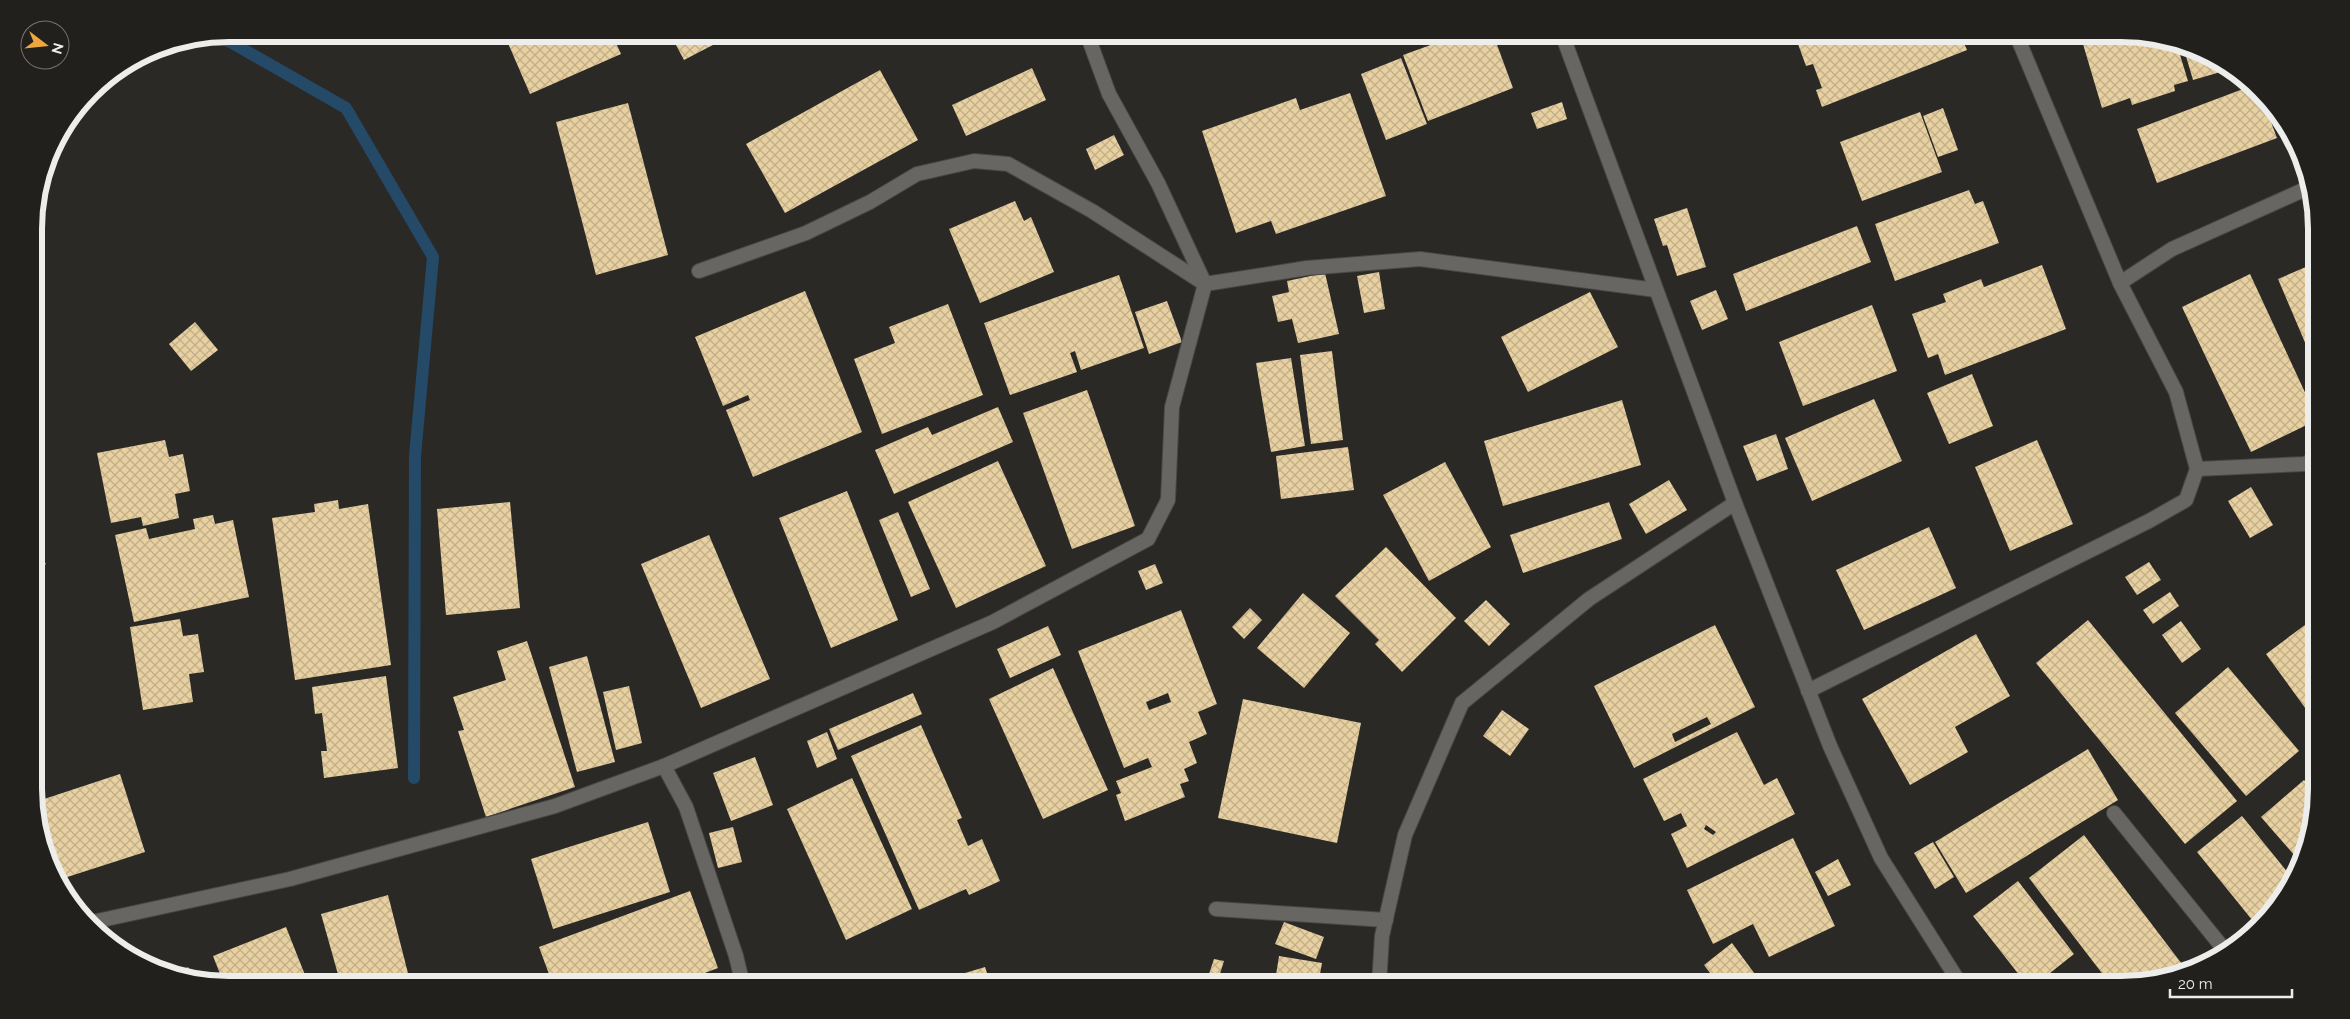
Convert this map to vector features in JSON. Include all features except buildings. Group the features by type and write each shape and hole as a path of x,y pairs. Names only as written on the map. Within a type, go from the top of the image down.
{"street":[{"path":"96,921 290,879 555,806 664,766 993,622 1148,539 1168,500 1172,407 1205,284 1158,183 1109,94 1090,42"},
{"path":"1565,42 1735,503 1830,746 1881,858 1955,976"},
{"path":"1808,691 2186,500 2196,469 2176,392 2120,283 2019,42"},
{"path":"699,271 806,234 870,202 917,174 974,161 1008,164 1092,211 1205,284 1307,268 1420,258 1656,290"},
{"path":"2120,283 2172,249 2303,191"},
{"path":"2196,469 2308,463"},
{"path":"1380,976 1386,920 1405,836 1462,703 1590,600 1735,503"},
{"path":"664,766 686,807 736,956 741,976"},
{"path":"2114,812 2222,946"},
{"path":"1216,909 1386,920"}],"waterway":[{"path":"230,42 346,108 433,257 415,456 414,778"}]}
